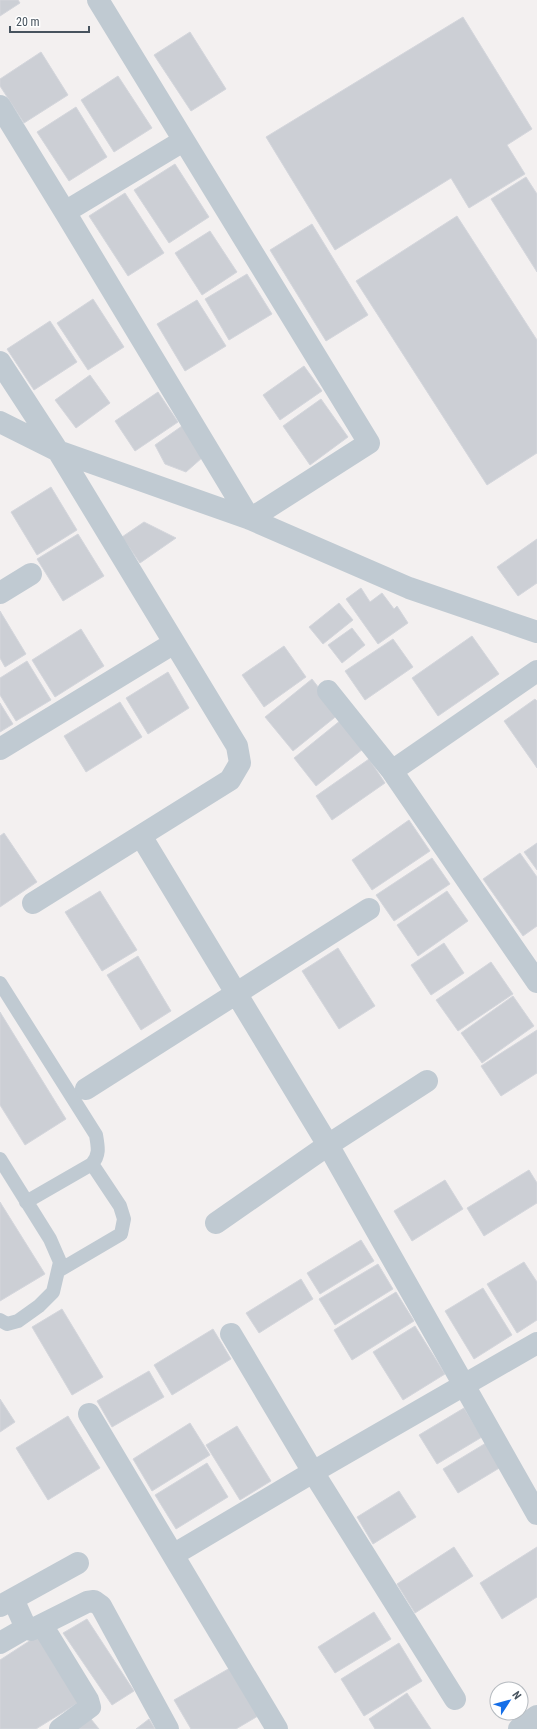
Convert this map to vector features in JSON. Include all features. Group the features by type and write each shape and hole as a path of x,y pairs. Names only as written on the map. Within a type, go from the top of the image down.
{"street":[{"path":"98,0 369,443 250,519"},
{"path":"0,106 250,519"},
{"path":"65,212 183,141"},
{"path":"0,362 58,451 237,746 240,763 230,780 33,903"},
{"path":"1,424 58,451 250,519 409,588 537,632"},
{"path":"0,593 31,574"},
{"path":"0,749 174,643"},
{"path":"392,771 537,671"},
{"path":"328,691 392,771 530,955 537,982"},
{"path":"141,836 328,1145 537,1514"},
{"path":"86,1089 369,909"},
{"path":"216,1223 328,1145 427,1081"},
{"path":"231,1334 313,1472 455,1699"},
{"path":"173,1555 313,1472 537,1343"},
{"path":"89,1414 276,1729"},
{"path":"60,1729 90,1707 88,1700 31,1626 6,1602 78,1563"},
{"path":"0,1643 31,1626 87,1602 94,1601 101,1606 168,1729"},
{"path":"519,1729 537,1716"}],"lane":[{"path":"0,983 96,1135 98,1153 97,1158 92,1164 26,1202"},
{"path":"0,1160 50,1239 60,1262 53,1292 39,1306 18,1321 7,1324 0,1320"},
{"path":"58,1271 121,1234 124,1219 120,1206 92,1164"}],"building":[{"path":"0,0 18,0 20,3 0,16"},
{"path":"463,17 532,129 507,145 525,174 469,208 451,178 335,250 266,137"},
{"path":"190,32 226,89 191,111 154,55"},
{"path":"41,52 68,95 24,123 0,86 0,79"},
{"path":"118,76 152,128 114,152 81,100"},
{"path":"76,107 107,157 69,181 37,132"},
{"path":"175,164 209,217 169,243 134,190"},
{"path":"526,177 537,194 537,272 491,199"},
{"path":"125,193 164,253 128,276 89,216"},
{"path":"457,216 537,340 537,453 487,485 356,281"},
{"path":"312,224 368,315 326,341 270,250"},
{"path":"210,231 237,272 202,295 175,253"},
{"path":"247,274 272,314 229,340 205,299"},
{"path":"93,299 124,347 88,370 57,323"},
{"path":"197,300 226,346 185,371 157,324"},
{"path":"50,321 77,362 34,390 7,349"},
{"path":"304,366 322,391 280,420 263,395"},
{"path":"90,375 110,403 76,428 55,400"},
{"path":"158,392 178,422 135,451 115,421"},
{"path":"321,399 348,437 310,465 283,426"},
{"path":"182,426 203,457 186,472 165,464 155,445"},
{"path":"51,487 77,530 37,555 11,512"},
{"path":"144,522 176,538 140,563 122,537"},
{"path":"78,534 104,576 63,601 37,559"},
{"path":"537,539 537,583 518,596 497,567"},
{"path":"361,588 370,602 382,593 394,609 397,606 408,623 378,644 346,599"},
{"path":"339,603 353,620 323,644 309,627"},
{"path":"0,611 26,654 5,667 0,658"},
{"path":"352,628 365,645 342,663 328,645"},
{"path":"81,629 104,666 55,697 32,660"},
{"path":"472,636 499,674 438,716 412,678"},
{"path":"393,639 413,667 365,700 345,671"},
{"path":"284,646 306,677 264,707 242,675"},
{"path":"27,661 51,700 16,721 0,695 0,678"},
{"path":"168,672 189,708 148,734 126,698"},
{"path":"312,679 339,714 293,751 265,717"},
{"path":"535,699 537,701 537,768 504,721"},
{"path":"120,702 142,737 86,772 64,736"},
{"path":"0,703 13,724 0,732"},
{"path":"341,720 363,749 316,786 294,758"},
{"path":"369,759 385,783 332,820 316,796"},
{"path":"409,820 430,851 372,890 352,860"},
{"path":"4,833 37,882 0,907 0,836"},
{"path":"537,843 537,870 524,852"},
{"path":"520,853 537,877 537,926 523,936 483,879"},
{"path":"432,858 450,884 394,921 376,895"},
{"path":"100,891 137,950 102,971 65,912"},
{"path":"447,891 468,921 418,956 397,925"},
{"path":"444,943 464,973 431,995 411,965"},
{"path":"338,948 375,1006 339,1029 302,971"},
{"path":"138,956 171,1011 141,1030 107,975"},
{"path":"491,962 513,994 458,1031 436,1000"},
{"path":"513,996 534,1026 482,1063 461,1033"},
{"path":"0,1012 66,1119 25,1145 0,1105"},
{"path":"537,1030 537,1073 501,1096 481,1066"},
{"path":"529,1170 537,1183 537,1203 484,1236 467,1208"},
{"path":"445,1180 463,1209 412,1241 394,1211"},
{"path":"0,1202 45,1274 0,1301"},
{"path":"361,1240 374,1261 320,1294 307,1273"},
{"path":"524,1262 537,1282 537,1320 517,1333 487,1284"},
{"path":"378,1264 393,1289 335,1325 319,1299"},
{"path":"301,1279 313,1299 259,1333 246,1313"},
{"path":"483,1288 512,1335 474,1359 445,1311"},
{"path":"396,1292 414,1321 352,1360 334,1330"},
{"path":"62,1309 103,1377 72,1395 32,1327"},
{"path":"415,1326 445,1374 403,1400 373,1352"},
{"path":"213,1329 231,1359 172,1395 154,1365"},
{"path":"149,1371 164,1397 112,1427 97,1401"},
{"path":"0,1399 15,1422 0,1432"},
{"path":"464,1408 482,1437 437,1464 419,1435"},
{"path":"68,1416 100,1468 48,1500 16,1448"},
{"path":"190,1423 210,1455 152,1491 133,1459"},
{"path":"237,1426 271,1481 240,1500 206,1445"},
{"path":"486,1443 501,1467 458,1493 443,1469"},
{"path":"207,1463 228,1497 176,1529 155,1495"},
{"path":"399,1491 416,1517 373,1544 357,1517"},
{"path":"454,1547 473,1576 415,1613 397,1584"},
{"path":"537,1547 537,1597 502,1619 480,1583"},
{"path":"374,1612 391,1639 335,1673 318,1647"},
{"path":"87,1619 134,1691 112,1705 63,1633"},
{"path":"37,1636 81,1701 36,1729 0,1729 0,1660"},
{"path":"399,1643 422,1681 364,1716 341,1679"},
{"path":"230,1668 258,1716 236,1729 191,1729 174,1700"},
{"path":"407,1693 431,1729 375,1729 369,1719"},
{"path":"91,1719 99,1729 76,1729"},
{"path":"149,1719 155,1729 136,1729"}]}
